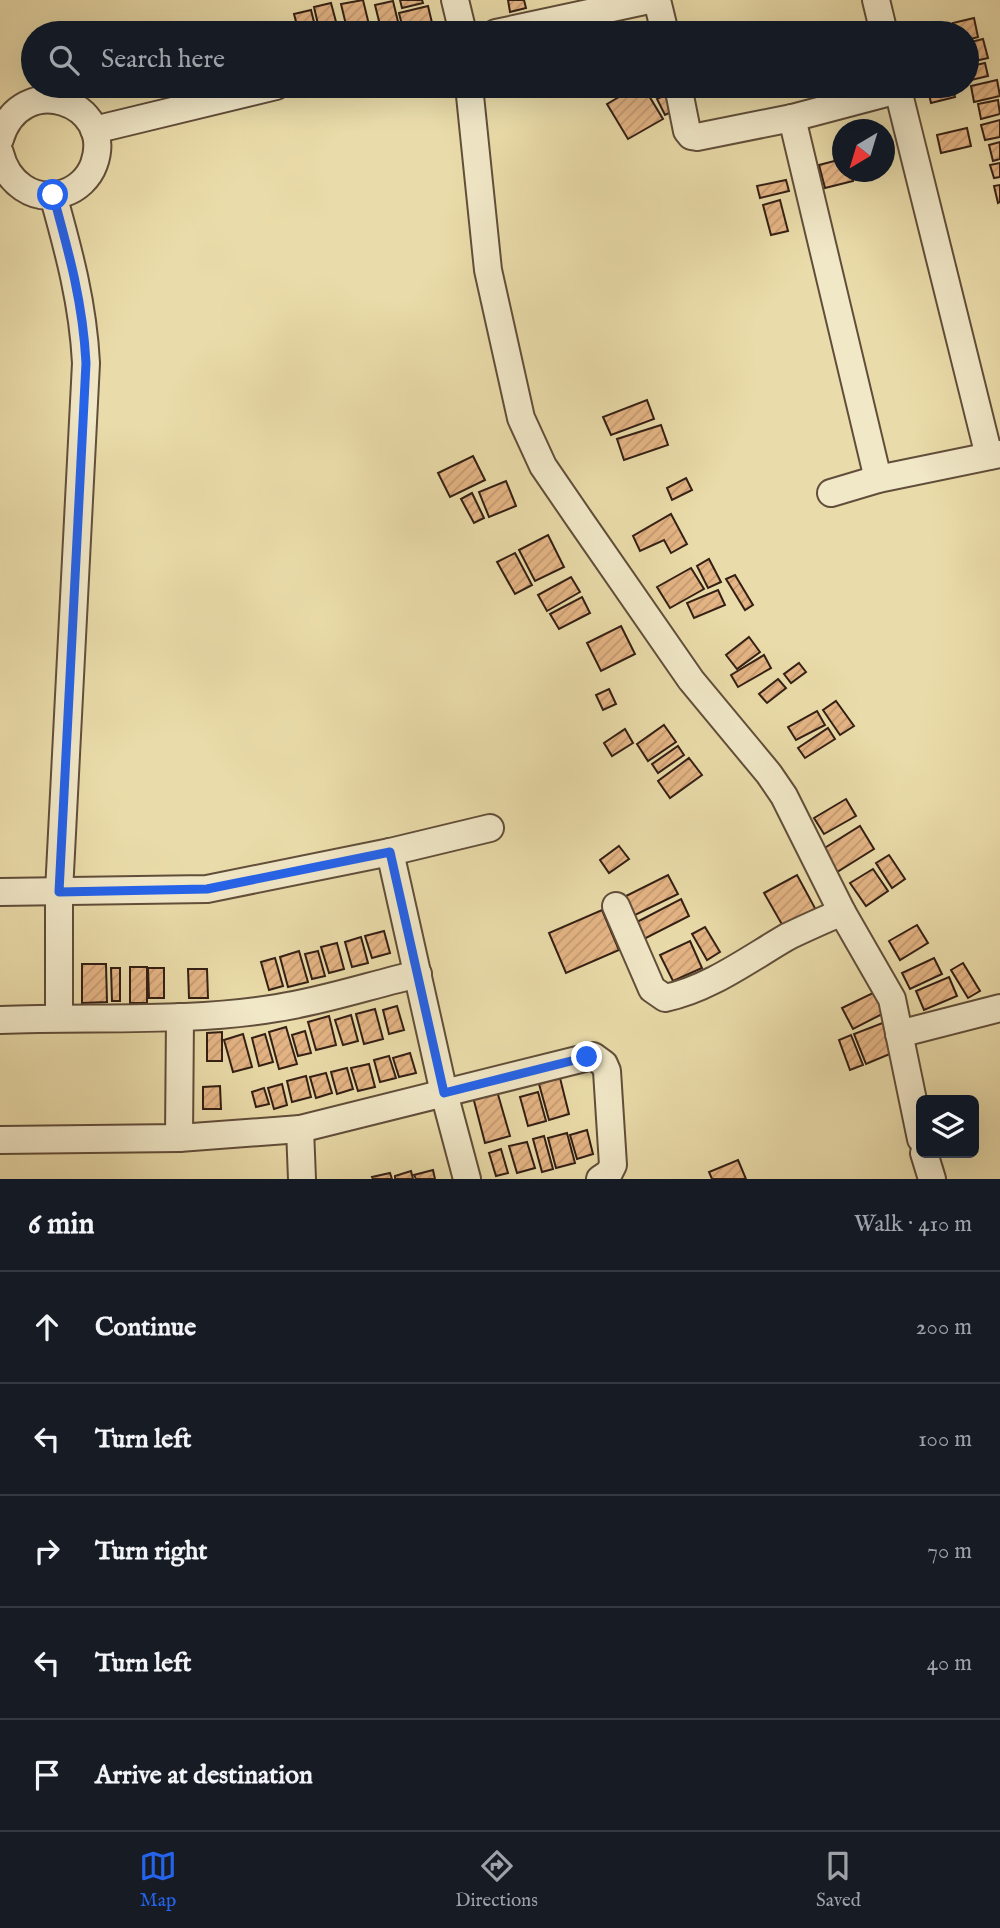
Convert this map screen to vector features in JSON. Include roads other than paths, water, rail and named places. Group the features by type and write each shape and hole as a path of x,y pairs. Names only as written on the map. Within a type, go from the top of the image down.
{"street":[{"path":"456,0 460,21"},
{"path":"552,21 649,0"},
{"path":"657,0 662,21"},
{"path":"876,0 881,21"},
{"path":"94,130 226,98"},
{"path":"470,98 488,270 521,418 543,466 667,646 784,796 842,912 891,999 916,1115"},
{"path":"680,98 687,131 691,136 705,137 792,118 863,98"},
{"path":"831,493 878,479 994,455 901,98"},
{"path":"0,139 10,116 19,107 43,99 68,102 88,119 94,130 96,155 86,178 66,192 40,195 17,185 3,164 0,153"},
{"path":"792,118 878,479"},
{"path":"53,195 76,279 84,322 86,363 59,892 59,1017"},
{"path":"0,892 207,889 390,852 490,828"},
{"path":"390,852 444,1093 467,1179"},
{"path":"616,906 652,989 665,998 679,995 733,970 790,936 842,912"},
{"path":"0,1020 180,1017 280,1008 418,974"},
{"path":"899,1034 1000,1008"},
{"path":"179,1138 180,1017"},
{"path":"0,1140 179,1138 300,1129 587,1057 599,1059 607,1071 612,1165 609,1172 600,1179"},
{"path":"300,1129 302,1179"},
{"path":"926,1158 932,1179"}]}
